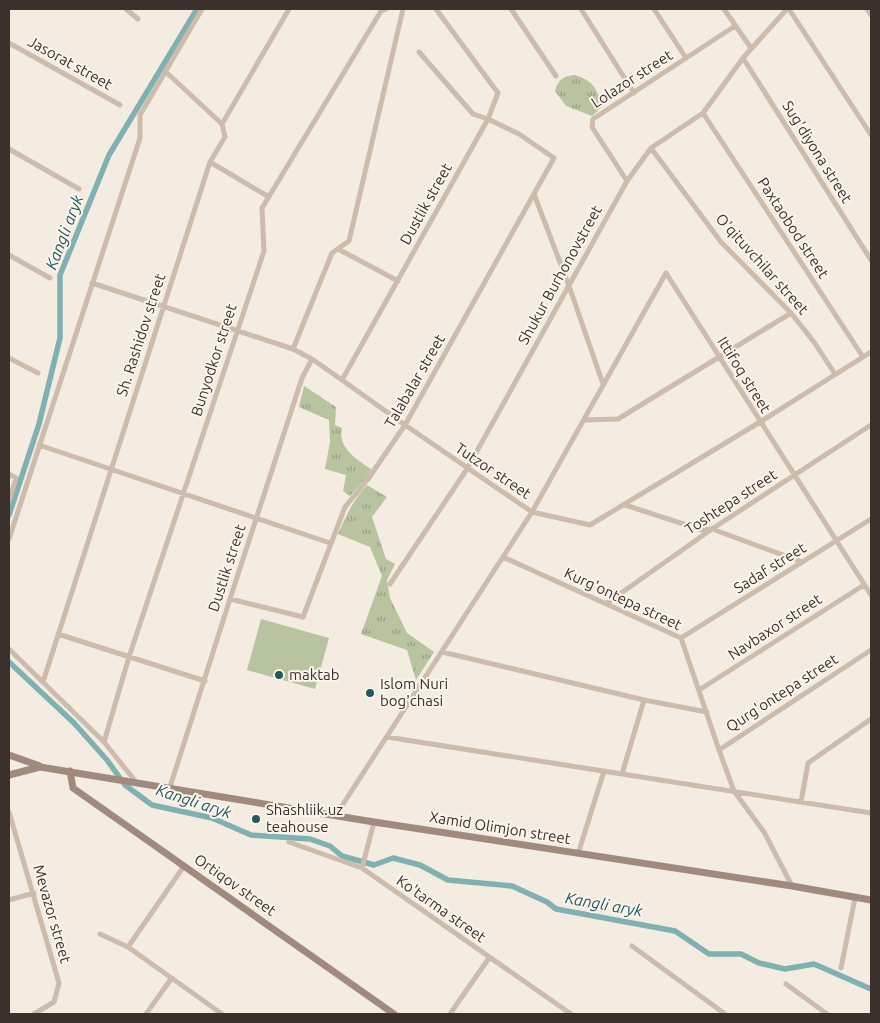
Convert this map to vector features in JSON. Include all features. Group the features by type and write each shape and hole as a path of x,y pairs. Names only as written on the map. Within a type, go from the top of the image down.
{"main road":[{"path":"9,755 40,766 70,771"},
{"path":"9,775 40,766"},
{"name":"Xamid Olimjon street","path":"70,771 374,822 792,886 871,900"},
{"name":"Ortiqov street","path":"70,771 74,788 394,1014"}],"street":[{"path":"126,9 138,19"},
{"path":"9,539 140,138 140,115 202,9"},
{"name":"Sh. Rashidov street","path":"43,682 210,162 225,137 222,124 289,9"},
{"name":"Bunyodkor street","path":"104,742 129,656 264,251 262,208 381,11 386,9"},
{"path":"293,348 332,254 349,241 403,9"},
{"name":"Dustlik street","path":"342,380 488,119 498,93 436,9"},
{"path":"511,9 556,76"},
{"path":"581,9 634,92"},
{"name":"Lolazor street","path":"628,181 592,127 593,119 686,58 654,9"},
{"path":"724,9 751,48"},
{"path":"788,9 871,135"},
{"name":"Shukur Burhonovstreet","path":"390,584 468,469 628,181 651,148 703,113 751,48 788,9"},
{"path":"867,9 871,15"},
{"path":"686,58 735,26"},
{"name":"Jasorat street","path":"9,43 120,105"},
{"path":"419,52 473,114 488,119"},
{"name":"Sug'diyona street","path":"743,58 871,260"},
{"path":"166,72 222,124"},
{"name":"Paxtaobod street","path":"703,113 863,357"},
{"name":"Talabalar street","path":"230,599 303,617 345,507 368,479 405,425 554,158 519,134 488,119"},
{"name":"O'qituvchilar street","path":"651,148 721,242 791,313 836,374"},
{"path":"9,149 79,189"},
{"path":"210,162 269,197"},
{"path":"336,815 532,512 603,384 534,194"},
{"path":"338,249 398,281"},
{"path":"9,255 50,278"},
{"name":"Ittifoq street","path":"603,384 666,273 718,358 871,595"},
{"name":"Tutzor street","path":"92,283 293,348 312,359 532,512 590,525 871,352"},
{"path":"584,420 618,419 791,313"},
{"path":"9,358 38,373"},
{"name":"Dustlik street","path":"170,788 302,378 312,359"},
{"name":"Toshtepa street","path":"607,603 712,529 871,425"},
{"path":"39,445 330,543"},
{"path":"9,474 16,478 9,501"},
{"path":"625,505 702,530 712,529 802,562"},
{"name":"Sadaf street","path":"681,638 871,519"},
{"name":"Kurg'ontepa street","path":"503,557 681,638 719,750"},
{"name":"Navbaxor street","path":"699,690 864,585"},
{"path":"58,634 205,681"},
{"path":"9,649 104,742 136,782"},
{"name":"Qurg'ontepa street","path":"792,886 764,832 734,792 719,750 871,650"},
{"path":"442,652 644,700 706,712"},
{"path":"622,774 644,700"},
{"path":"801,802 808,763 871,719"},
{"path":"387,737 871,813"},
{"path":"578,854 604,771"},
{"name":"Mevazor street","path":"9,812 59,984 54,1002 34,1014"},
{"path":"362,864 374,822"},
{"name":"Ko'tarma street","path":"289,842 362,864 489,958 571,1014"},
{"path":"128,947 184,866"},
{"path":"9,900 34,893"},
{"path":"841,968 855,898"},
{"path":"100,934 128,947 222,1014"},
{"path":"632,946 725,1014"},
{"path":"450,1014 489,958"},
{"path":"146,1014 171,979"},
{"path":"786,984 828,1014"}],"green space":[{"path":"575,75 587,80 596,89 604,105 592,116 566,106 555,91 562,79"},
{"path":"304,386 336,407 335,425 342,428 343,442 350,453 371,469 367,477 350,496 343,491 346,475 325,469 330,442 329,420 299,407"},
{"path":"367,485 387,497 372,517 386,559 395,564 387,580 390,598 407,633 434,652 416,680 407,650 361,634 382,576 370,547 338,534 354,502"},
{"path":"261,619 329,638 315,689 247,670"}],"waterway":[{"name":"Kangli aryk","path":"9,515 39,424 60,338 60,275 109,155 197,9"},
{"name":"Kangli aryk","path":"9,662 74,723 107,760 125,785 152,805 212,818 251,835 310,839 330,846 342,856 374,865 393,858 420,865 448,880 512,886 547,902 556,909 675,931 709,954 741,954 759,963 785,969 814,964 871,989"}],"place":[{"name":"maktab","path":"279,675"},
{"name":"Islom Nuri bog'chasi","path":"370,693"},
{"name":"Shashliik.uz teahouse","path":"256,819"}]}
